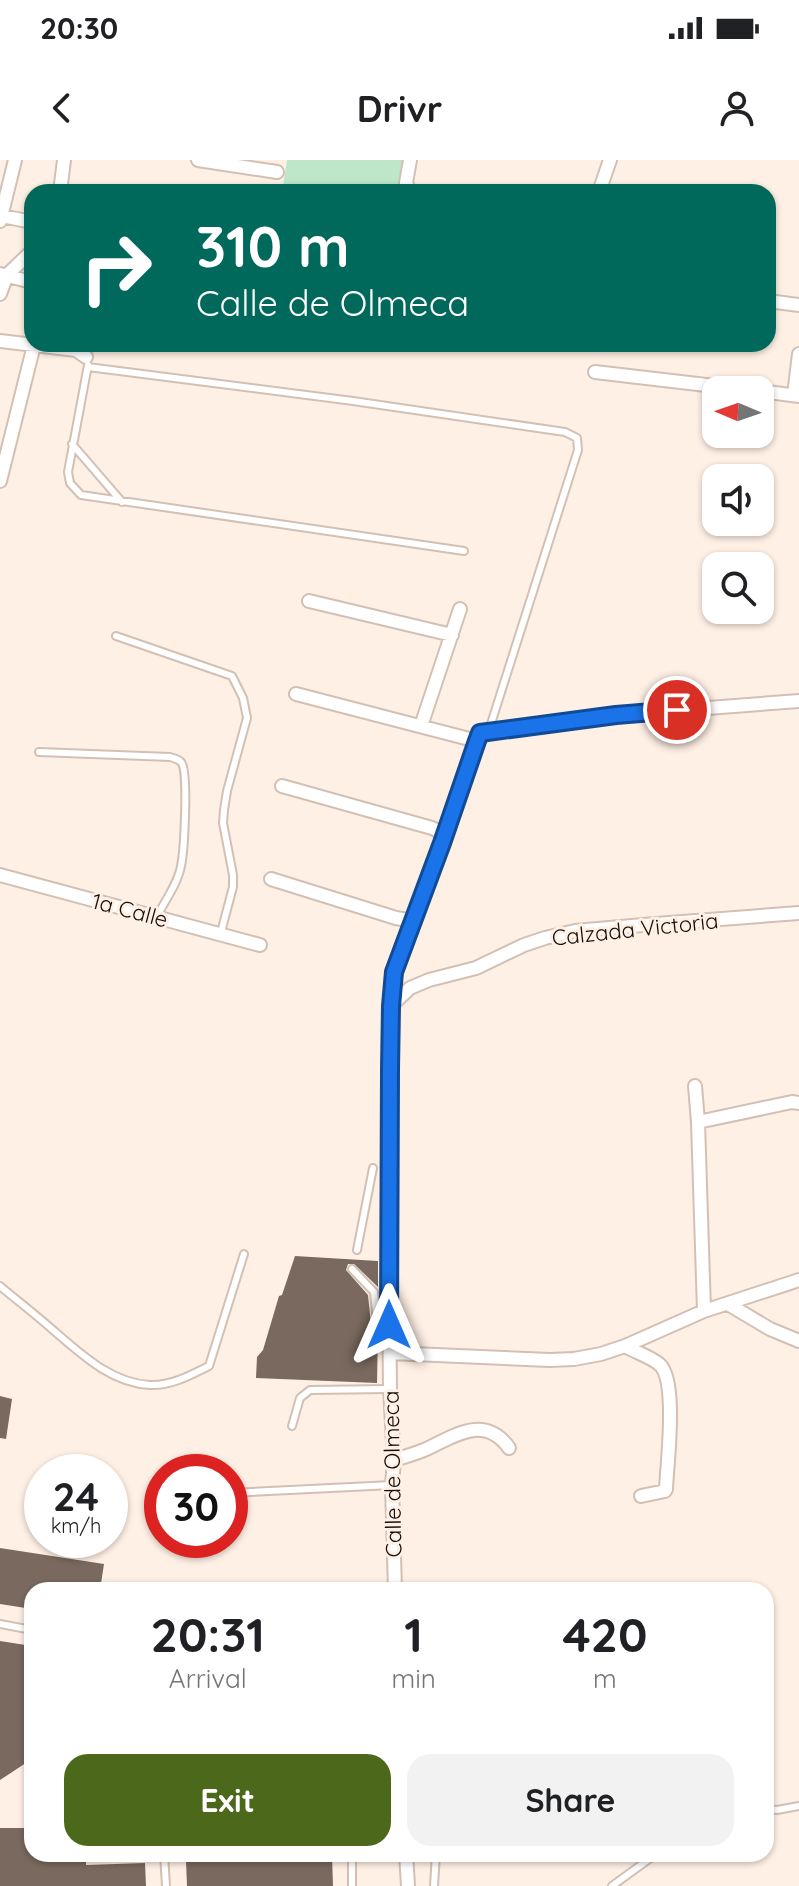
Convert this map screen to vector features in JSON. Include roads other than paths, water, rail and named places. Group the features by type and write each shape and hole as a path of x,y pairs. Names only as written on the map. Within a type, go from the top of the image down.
{"street":[{"path":"15,160 1,218 24,221"},
{"path":"61,184 64,160"},
{"path":"198,160 277,172"},
{"path":"406,184 410,160"},
{"path":"602,184 610,160"},
{"path":"0,294 3,274 24,257"},
{"path":"3,274 24,280"},
{"path":"776,302 799,305"},
{"path":"0,341 24,344"},
{"path":"0,481 32,352"},
{"path":"774,393 796,396 799,354"},
{"path":"595,372 702,385"},
{"path":"309,601 452,635"},
{"path":"421,726 460,609"},
{"path":"296,694 477,741 480,733 616,715 799,701"},
{"name":"Calle de Olmeca","path":"395,1582 388,1196 394,972 413,921 438,831 477,741"},
{"path":"282,786 438,831"},
{"name":"1a Calle","path":"0,875 260,945"},
{"path":"271,879 413,921"},
{"name":"Calzada Victoria","path":"391,1006 410,988 429,980 476,968 524,945 575,931 799,913"},
{"path":"695,1086 704,1311"},
{"path":"698,1122 799,1103"},
{"path":"390,1353 574,1359 625,1346 704,1311 799,1280"},
{"path":"728,1304 770,1329 799,1341"},
{"path":"625,1346 660,1365 668,1378 666,1489 641,1496"},
{"path":"394,1460 470,1429 497,1435 509,1448"},
{"path":"406,1862 408,1886"}],"lane":[{"path":"464,551 87,497 73,488 68,472 87,356 565,432 577,438 578,450 489,732"},
{"path":"72,444 123,502"},
{"path":"116,636 232,676 243,698 247,718 227,791 223,823 233,887 220,936"},
{"path":"39,752 170,757 183,765 185,828 181,869 157,916"},
{"path":"357,1250 373,1168"},
{"path":"368,1195 388,1196"},
{"path":"0,1286 109,1373 150,1385 166,1383 184,1379 209,1366 244,1254"},
{"path":"352,1269 374,1292 377,1323 389,1325"},
{"path":"292,1426 300,1398 310,1390 390,1389"},
{"path":"248,1492 392,1485"},
{"path":"0,1624 24,1628"},
{"path":"774,1810 799,1806"},
{"path":"164,1862 166,1886"},
{"path":"352,1862 352,1886"},
{"path":"434,1886 436,1862"},
{"path":"612,1886 645,1862"}]}
